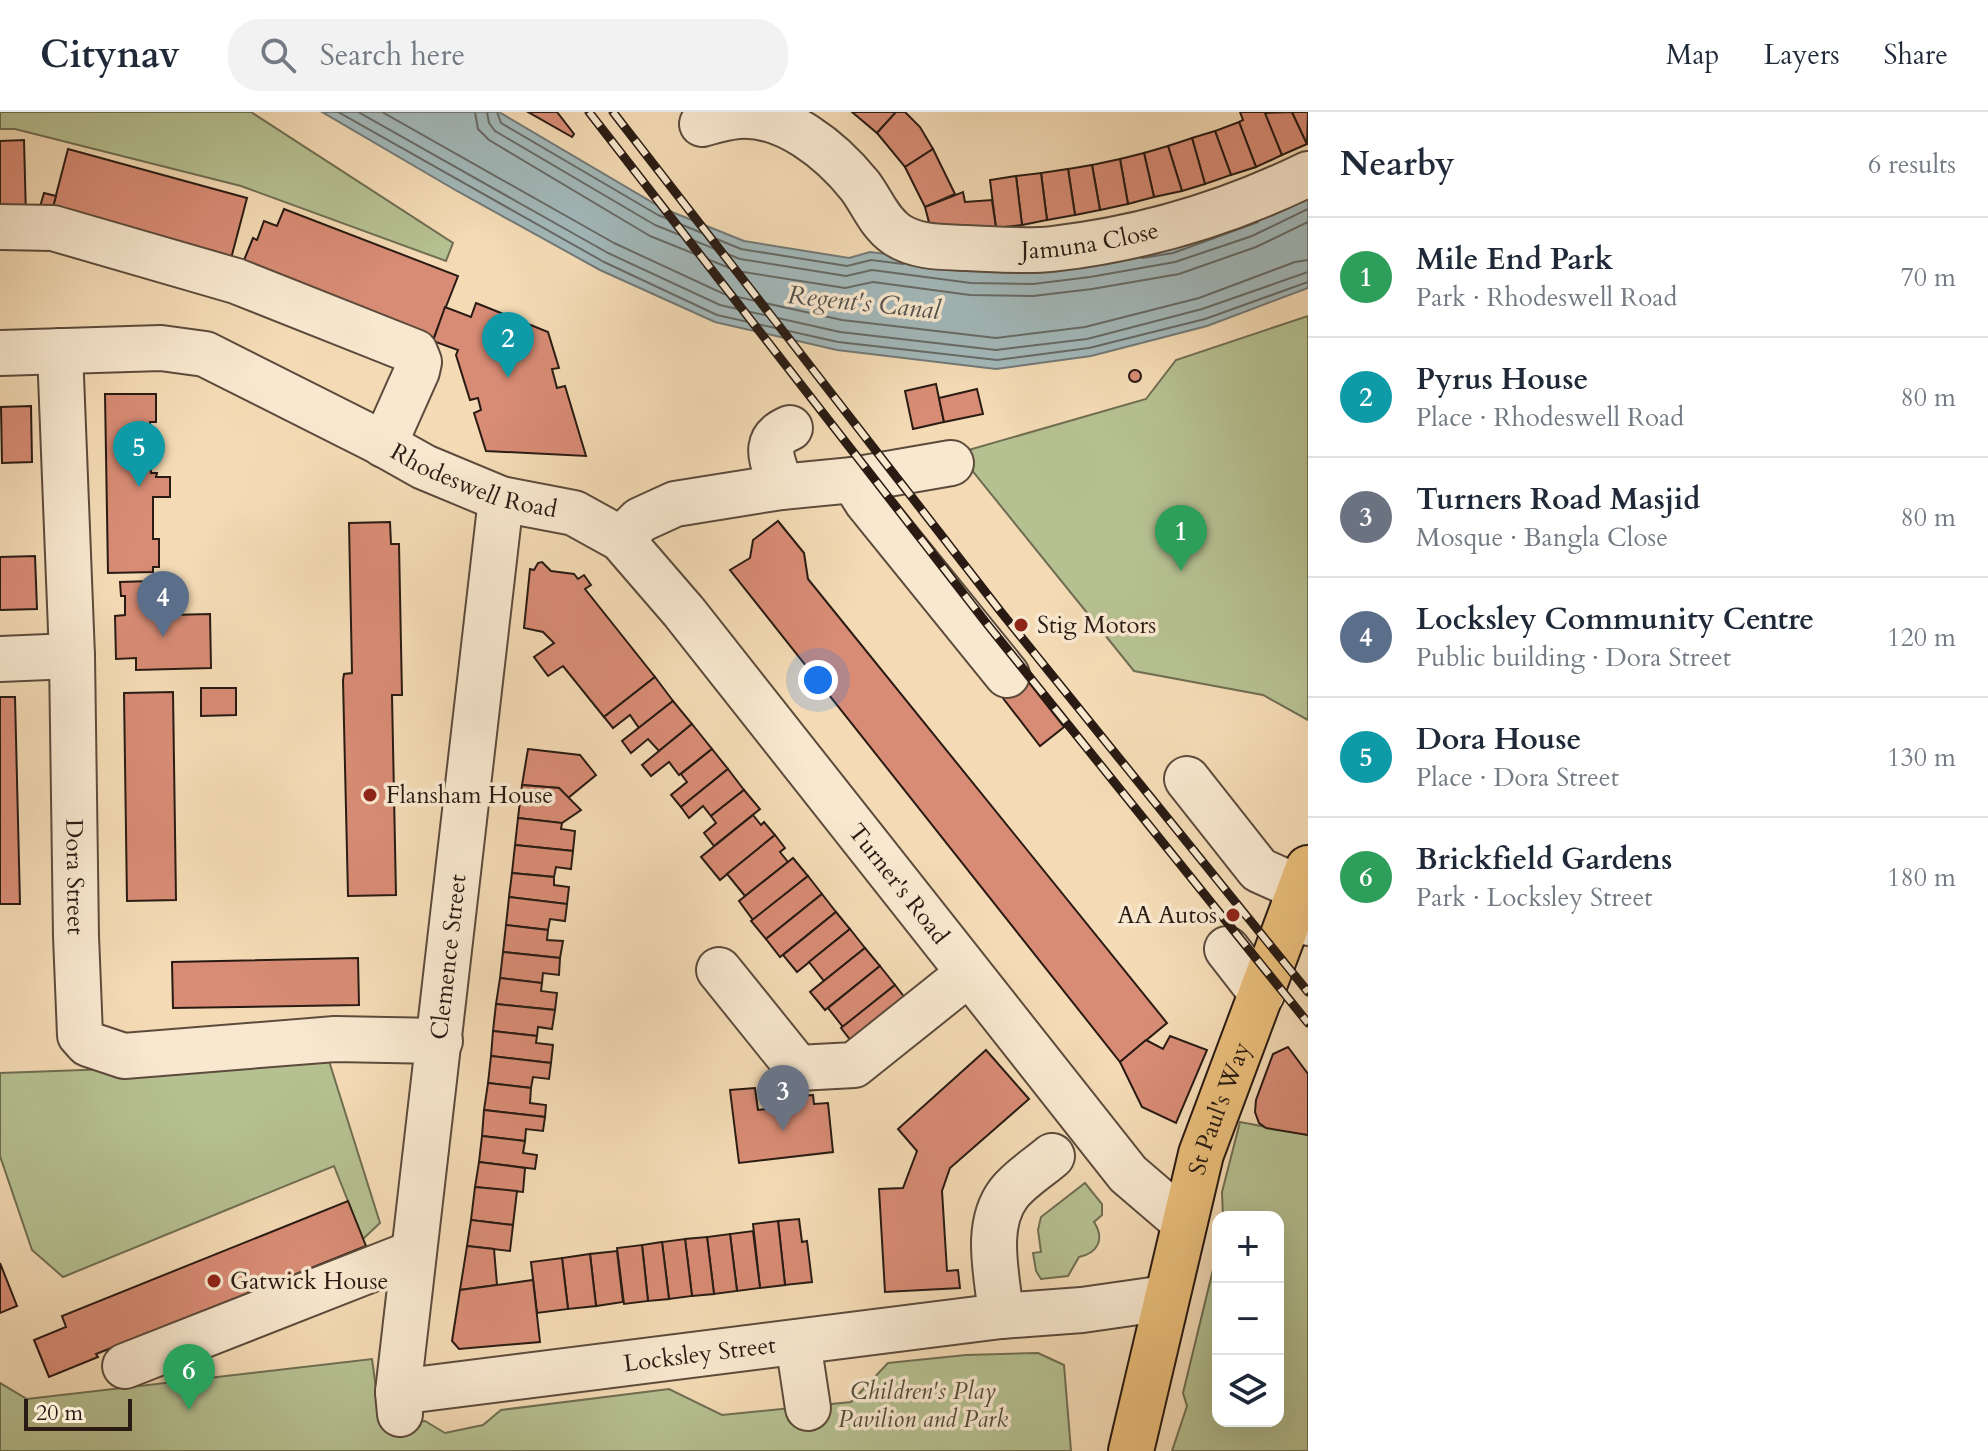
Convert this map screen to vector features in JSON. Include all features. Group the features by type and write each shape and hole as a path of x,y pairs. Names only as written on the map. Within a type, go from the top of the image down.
{"main road":[{"name":"St Paul's Way","path":"1131,1451 1203,1145 1304,897"}],"street":[{"path":"702,124 739,116 772,116"},
{"name":"Jamuna Close","path":"772,116 837,159 881,220 898,235 919,244 1000,250 1050,249 1154,231 1274,190 1308,174"},
{"path":"0,227 53,228 236,281 415,352 419,362 417,371 384,445"},
{"name":"Rhodeswell Road","path":"0,353 161,348 205,354 384,445 500,516 574,513 621,539"},
{"name":"Dora Street","path":"60,351 72,656 80,1035 88,1044 124,1056 335,1039 440,1041"},
{"path":"621,539 640,520 780,455 853,480 951,463"},
{"path":"853,480 867,502 1007,675"},
{"name":"Clemence Street","path":"399,1403 413,1253 500,516"},
{"name":"Turner's Road","path":"621,539 684,612 1128,1174 1184,1222"},
{"path":"0,659 72,656"},
{"path":"1187,779 1259,870 1288,883 1304,897"},
{"path":"1227,949 1262,994"},
{"path":"719,970 798,1068 854,1065 968,974"},
{"path":"1001,1316 994,1236 997,1212 1010,1191 1052,1156"},
{"path":"125,1366 413,1253"},
{"name":"Locksley Street","path":"399,1403 798,1342 1166,1298"},
{"path":"798,1342 808,1408"}],"green space":[{"path":"0,112 251,112 453,243 446,261 241,186 15,129 0,129"},
{"path":"1308,316 1308,720 1263,695 1134,671 958,453 1146,399 1176,360"},
{"path":"329,1061 380,1223 363,1239 334,1166 63,1277 32,1250 0,1156 0,1073"},
{"path":"1240,1122 1308,1135 1308,1451 1172,1451 1187,1406 1183,1393 1212,1274 1212,1427 1284,1427 1284,1211 1223,1211 1222,1192"},
{"path":"1085,1183 1102,1204 1102,1215 1094,1222 1099,1234 1098,1244 1091,1252 1079,1257 1068,1276 1041,1279 1036,1271 1033,1253 1041,1252 1038,1230 1041,1217"},
{"name":"Children's Play Pavilion and Park","path":"1038,1353 1064,1365 1071,1451 0,1451 0,1383 27,1399 372,1359 381,1425 425,1421 445,1433 483,1425 501,1410 669,1389 722,1415 851,1402 888,1363 966,1355"}],"water":[{"name":"Regent's Canal","path":"322,112 499,112 662,208 744,241 849,258 870,252 972,265 1308,189 1308,288 1207,326 1091,356 996,369 837,350 715,322 600,270"}],"building":[{"path":"528,112 557,112 574,134 572,137"},
{"path":"852,112 896,112 877,133"},
{"path":"896,112 905,112 920,127 933,149 905,167 877,133"},
{"path":"1240,112 1265,112 1282,155 1256,167 1239,122 1243,120"},
{"path":"1292,112 1307,144 1282,155 1265,113"},
{"path":"1292,112 1308,112 1307,144"},
{"path":"1239,122 1256,167 1231,175 1215,131"},
{"path":"1215,131 1231,175 1205,184 1192,138"},
{"path":"1192,138 1205,184 1182,191 1168,146"},
{"path":"24,140 26,217 0,218 0,141"},
{"path":"1168,146 1182,191 1154,197 1144,153"},
{"path":"68,149 247,198 228,270 49,222"},
{"path":"933,149 955,194 925,207 905,167"},
{"path":"1144,153 1154,197 1128,204 1120,159"},
{"path":"1120,159 1128,204 1100,210 1092,165"},
{"path":"1092,165 1100,210 1075,215 1068,169"},
{"path":"1068,169 1075,215 1047,220 1041,173"},
{"path":"1041,173 1047,220 1022,225 1016,176"},
{"path":"1016,176 1022,225 996,228 990,180"},
{"path":"963,192 965,202 992,200 996,228 931,230 925,207"},
{"path":"44,193 56,196 49,222 39,210"},
{"path":"284,209 458,276 429,350 238,275 253,238 257,240 264,221 277,226"},
{"path":"476,303 548,332 559,368 552,369 557,388 565,386 586,456 486,451 474,413 481,410 478,398 470,400 456,355 458,350 433,341 445,307 471,317"},
{"path":"1135,370 1141,376 1135,382 1129,376"},
{"path":"936,384 944,422 913,429 905,391"},
{"path":"977,389 983,414 944,422 939,398"},
{"path":"105,394 156,394 156,422 150,422 151,473 157,473 156,477 170,477 170,497 153,497 153,539 159,539 159,567 153,567 153,572 108,573"},
{"path":"31,406 32,462 2,463 1,407"},
{"path":"778,521 804,553 808,579 1167,1023 1120,1062 730,570 750,558 753,540"},
{"name":"Flansham House","path":"390,522 391,544 399,544 402,695 392,695 396,895 348,896 343,680 344,674 352,673 349,523"},
{"path":"35,556 37,609 0,610 0,557"},
{"path":"542,562 551,571 574,574 578,579 584,575 591,585 585,589 655,677 604,717 563,666 548,676 534,657 554,643 543,632 524,628 530,569 534,570"},
{"path":"152,581 152,596 169,595 170,615 210,614 211,668 136,670 136,658 116,659 115,616 125,615 125,596 121,596 120,582"},
{"path":"1023,675 1064,727 1040,746 999,693"},
{"path":"655,677 673,701 639,728 630,715 613,728 604,717"},
{"path":"201,688 236,688 236,715 201,716"},
{"path":"173,692 176,900 127,901 124,693"},
{"path":"0,697 15,697 20,904 0,904"},
{"path":"673,701 692,724 659,751 648,739 631,753 622,741"},
{"path":"692,724 712,749 679,775 669,762 651,776 642,765"},
{"path":"528,749 580,755 596,775 568,798 559,788 522,785"},
{"path":"712,749 728,769 681,807 671,795 687,782 681,774"},
{"path":"728,769 744,790 711,816 703,806 689,818 681,807"},
{"path":"522,785 559,788 581,810 562,823 518,818"},
{"path":"744,790 760,809 714,846 704,833 716,823 711,816"},
{"path":"753,815 775,835 720,880 701,857"},
{"path":"518,818 562,823 561,829 575,831 573,851 515,845"},
{"path":"775,835 785,848 780,852 788,862 745,896 727,874"},
{"path":"515,845 573,851 571,869 556,867 554,877 512,873"},
{"path":"793,858 808,876 753,920 739,901"},
{"path":"512,873 554,877 554,885 569,887 567,904 509,897"},
{"path":"808,876 822,894 766,939 751,921"},
{"path":"822,894 836,912 780,957 766,939"},
{"path":"509,897 567,904 565,921 550,919 548,930 506,925"},
{"path":"836,912 850,929 797,972 783,955"},
{"path":"506,925 548,930 547,940 563,941 560,958 503,952"},
{"path":"850,929 865,948 824,981 809,962"},
{"path":"865,948 880,966 825,1010 810,992"},
{"path":"503,952 560,958 559,975 543,973 542,983 500,978"},
{"path":"358,958 359,1005 173,1008 172,962"},
{"path":"880,966 895,985 843,1027 828,1008"},
{"path":"500,978 542,983 541,991 557,993 555,1010 496,1004"},
{"path":"895,985 909,1003 855,1046 841,1028"},
{"path":"496,1004 555,1010 552,1029 538,1027 537,1036 493,1031"},
{"path":"493,1031 537,1036 536,1043 553,1045 551,1063 491,1056"},
{"path":"1170,1036 1207,1050 1176,1123 1142,1107 1120,1062 1146,1040 1163,1049"},
{"path":"1288,1047 1308,1074 1308,1135 1266,1128 1259,1123 1255,1112 1256,1100 1273,1054"},
{"path":"986,1050 1029,1099 950,1168 942,1191 947,1271 958,1270 960,1288 885,1292 879,1189 903,1188 917,1151 898,1129"},
{"path":"491,1056 551,1063 549,1079 533,1077 531,1088 488,1083"},
{"path":"488,1083 531,1088 530,1103 546,1105 545,1117 484,1110"},
{"path":"755,1088 758,1110 801,1105 800,1096 813,1095 814,1104 828,1103 833,1152 739,1163 730,1090"},
{"path":"484,1110 545,1117 543,1131 526,1129 525,1141 482,1136"},
{"path":"482,1136 525,1141 523,1153 537,1155 535,1169 479,1162"},
{"path":"479,1162 525,1168 523,1192 475,1187"},
{"path":"475,1187 517,1191 513,1225 471,1220"},
{"name":"Gatwick House","path":"348,1201 366,1246 96,1354 98,1357 49,1377 34,1340 66,1327 62,1316"},
{"path":"799,1219 802,1242 807,1241 812,1282 785,1285 778,1221"},
{"path":"471,1220 513,1225 510,1251 467,1246"},
{"path":"778,1221 785,1285 760,1288 753,1224"},
{"path":"753,1231 760,1288 737,1291 730,1234"},
{"path":"730,1234 737,1291 714,1294 707,1237"},
{"path":"707,1237 714,1294 692,1296 685,1239"},
{"path":"685,1239 692,1296 669,1299 662,1242"},
{"path":"662,1242 669,1299 648,1301 642,1245"},
{"path":"642,1245 648,1301 624,1304 617,1248"},
{"path":"467,1246 494,1249 497,1285 460,1290"},
{"path":"617,1251 623,1302 596,1306 590,1254"},
{"path":"590,1254 596,1306 568,1309 562,1258"},
{"path":"562,1258 568,1309 537,1313 531,1262"},
{"path":"0,1263 17,1306 0,1313"},
{"path":"533,1280 540,1342 459,1349 452,1341 460,1290"}],"railway":[{"path":"589,112 987,624 1308,1023"},
{"path":"613,112 1001,612 1308,992"}],"place":[{"name":"Pyrus House","path":"508,378"},
{"name":"Dora House","path":"139,487"},
{"name":"Mile End Park","path":"1181,571"},
{"name":"Stig Motors","path":"1021,625"},
{"name":"Locksley Community Centre","path":"163,637"},
{"name":"Flansham House","path":"370,795"},
{"name":"AA Autos","path":"1233,915"},
{"name":"Turners Road Masjid","path":"783,1131"},
{"name":"Gatwick House","path":"214,1281"},
{"name":"Brickfield Gardens","path":"189,1410"}]}
